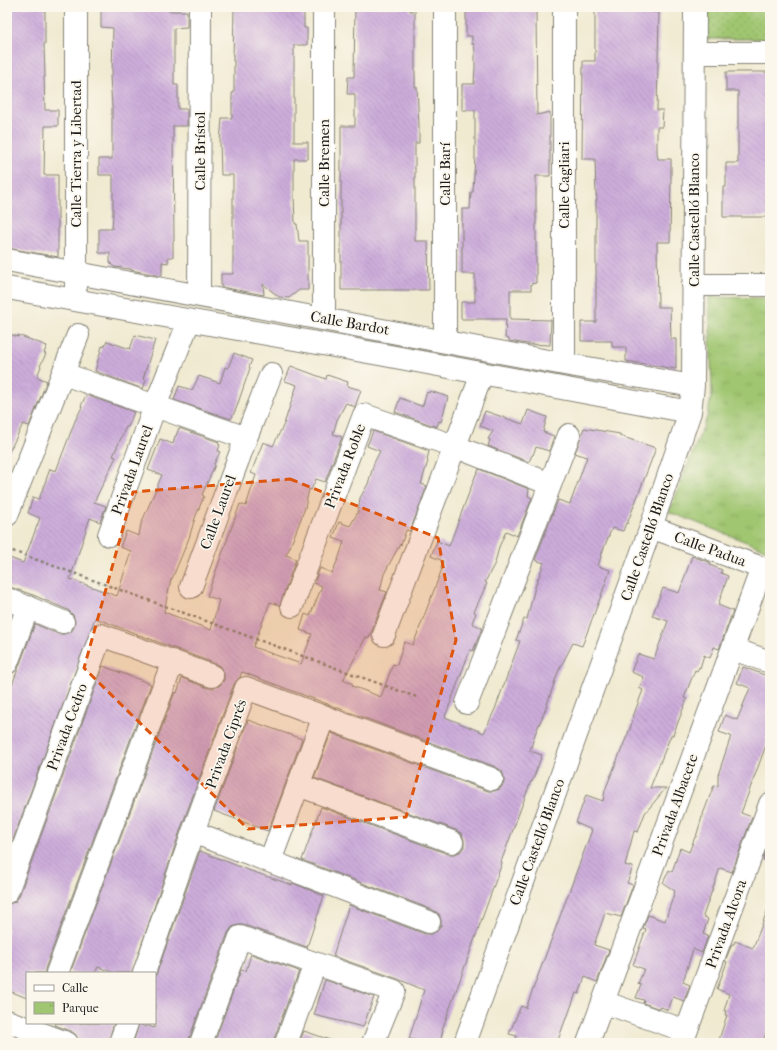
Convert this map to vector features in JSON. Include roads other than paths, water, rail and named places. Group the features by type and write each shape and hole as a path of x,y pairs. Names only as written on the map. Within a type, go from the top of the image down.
{"street":[{"name":"Calle Tierra y Libertad","path":"75,301 77,272 76,7"},
{"name":"Calle Brístol","path":"200,7 200,295"},
{"name":"Calle Bremen","path":"324,7 324,319"},
{"name":"Calle Barí","path":"445,7 445,341"},
{"name":"Calle Cagliari","path":"564,7 564,364"},
{"name":"Calle Castelló Blanco","path":"465,1043 651,528 690,412 693,386 695,7"},
{"path":"695,53 770,53"},
{"name":"Calle Bardot","path":"7,260 564,364 693,386"},
{"path":"693,285 770,285"},
{"name":"Calle Bardot","path":"7,288 379,354 690,412"},
{"name":"Privada Laurel","path":"109,535 155,406 189,320"},
{"path":"379,354 386,330"},
{"path":"7,515 64,374 78,334"},
{"name":"Privada Laurel","path":"64,374 246,438"},
{"path":"246,438 271,374"},
{"path":"384,635 482,374"},
{"name":"Privada Roble","path":"292,606 364,415 454,446 550,484"},
{"path":"467,703 569,435"},
{"name":"Calle Laurel","path":"191,587 246,438"},
{"name":"Calle Padua","path":"651,528 766,569"},
{"name":"Privada Albacete","path":"588,1043 732,649 766,569"},
{"path":"7,599 63,622"},
{"path":"7,663 28,607"},
{"name":"Privada Cedro","path":"7,892 101,635 212,676"},
{"path":"732,649 770,662"},
{"path":"57,972 173,661"},
{"name":"Privada Ciprés","path":"144,972 193,832 246,688 492,779"},
{"path":"270,861 324,716"},
{"path":"298,786 452,842"},
{"name":"Privada Alcora","path":"684,1037 770,804"},
{"path":"193,832 429,922"},
{"path":"201,1043 240,937 394,992 373,1043"},
{"path":"286,1043 315,964"},
{"path":"603,1002 684,1037"},
{"path":"7,1021 37,1027 67,1043"},
{"path":"120,1043 127,1024"}]}
